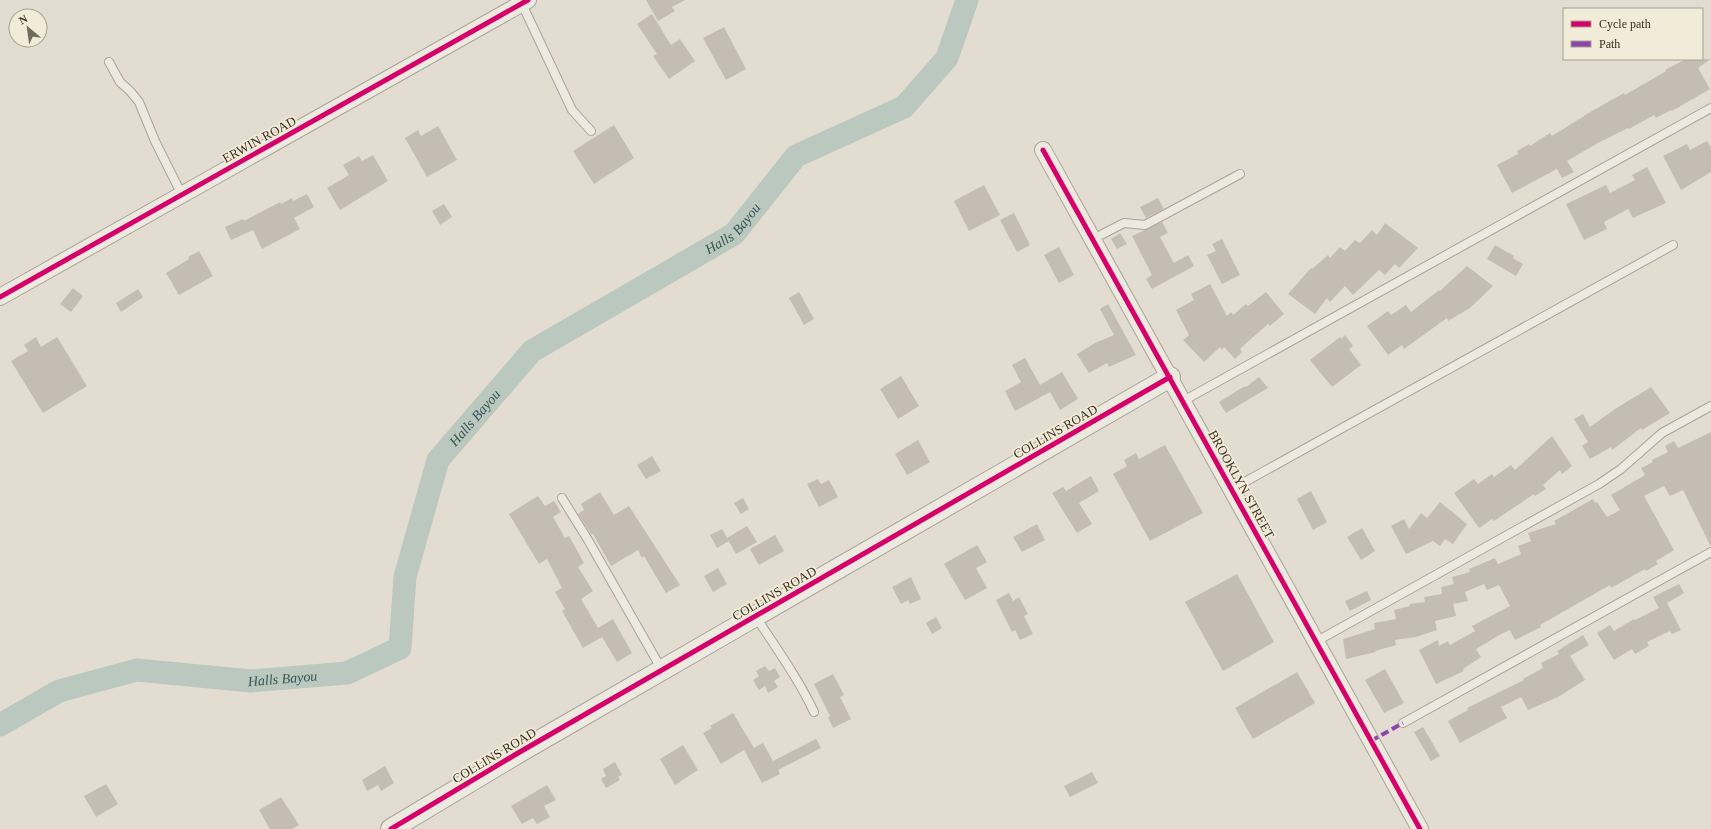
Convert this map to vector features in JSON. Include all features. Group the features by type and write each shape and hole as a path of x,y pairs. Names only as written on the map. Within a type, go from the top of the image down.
{"street":[{"name":"ERWIN ROAD","path":"0,297 182,195 517,3"},
{"name":"BROOKLYN STREET","path":"1043,150 1420,829"},
{"name":"COLLINS ROAD","path":"391,829 518,753 1170,378"}],"lane":[{"path":"517,3 572,110 591,131"},
{"path":"109,62 120,82 139,102 155,141 182,195"},
{"path":"1184,402 1711,108"},
{"path":"1093,239 1124,223 1145,225 1240,174"},
{"path":"1232,489 1673,245"},
{"path":"1316,642 1599,484 1621,469 1662,433 1711,406"},
{"path":"562,498 592,546 662,670"},
{"path":"1403,723 1711,552"},
{"path":"755,616 798,681 814,712"}],"building":[{"path":"646,0 685,0 672,7 675,11 658,21"},
{"path":"652,14 671,45 680,39 695,61 669,79 653,56 657,54 637,24"},
{"path":"724,27 746,69 726,80 703,38"},
{"path":"1711,59 1698,68 1710,89 1672,111 1671,110 1656,118 1654,115 1629,129 1628,128 1598,143 1567,161 1574,172 1562,178 1557,169 1512,193 1497,165 1518,154 1517,151 1529,144 1530,146 1550,133 1552,136 1592,111 1624,93 1625,95 1666,71 1665,70 1684,60"},
{"path":"614,125 634,158 594,184 573,151"},
{"path":"438,126 457,160 427,177 405,138 418,130 421,136"},
{"path":"1707,141 1711,148 1711,172 1681,190 1663,156 1687,144 1690,150"},
{"path":"373,155 388,181 340,210 327,188 349,175 343,165 359,156 362,161"},
{"path":"1647,167 1666,203 1633,218 1628,209 1604,222 1607,229 1584,240 1566,204 1606,185 1610,193 1635,180 1632,175"},
{"path":"984,185 1000,215 969,231 954,201"},
{"path":"307,194 314,207 294,218 300,229 262,249 253,230 231,240 225,227 243,219 244,221 280,202 281,204 292,198 293,201"},
{"path":"1158,198 1164,209 1146,218 1140,207"},
{"path":"444,204 452,217 440,225 432,211"},
{"path":"1014,213 1030,245 1017,252 1000,220"},
{"path":"1162,222 1168,233 1160,237 1174,263 1188,255 1194,266 1152,289 1146,279 1152,275 1132,236"},
{"path":"1385,223 1418,248 1399,268 1395,264 1385,275 1379,270 1353,295 1345,286 1330,302 1327,298 1315,314 1288,294 1311,268 1312,269 1328,255 1330,258 1340,247 1345,251 1355,240 1360,243 1372,230 1377,235"},
{"path":"1120,233 1127,244 1117,249 1111,239"},
{"path":"1222,239 1240,275 1222,284 1207,255 1216,251 1212,244"},
{"path":"1495,245 1514,256 1513,258 1523,264 1516,276 1487,259"},
{"path":"1059,247 1074,275 1059,283 1044,255"},
{"path":"199,251 213,276 179,295 166,273"},
{"path":"1467,266 1493,286 1470,308 1448,321 1447,318 1404,349 1402,345 1388,355 1367,326 1388,311 1391,315 1406,305 1411,312 1439,290 1440,291"},
{"path":"1210,284 1227,316 1231,312 1233,315 1246,304 1248,306 1266,292 1284,314 1270,326 1268,324 1240,349 1242,352 1235,359 1224,347 1222,350 1220,347 1204,362 1183,340 1189,335 1176,310 1194,300 1191,294"},
{"path":"73,288 83,296 71,312 60,304"},
{"path":"138,289 143,297 121,312 116,303"},
{"path":"799,292 814,319 804,325 789,298"},
{"path":"1108,304 1136,355 1109,367 1107,363 1089,373 1077,354 1095,343 1114,335 1100,309"},
{"path":"1345,335 1353,346 1349,349 1361,365 1332,387 1310,360 1340,337 1341,339"},
{"path":"36,337 41,347 57,337 87,386 43,413 11,361 28,351 24,345"},
{"path":"1025,358 1040,385 1062,372 1078,399 1060,410 1050,392 1015,411 1005,391 1021,382 1012,365"},
{"path":"901,376 919,406 898,419 880,389"},
{"path":"1259,377 1268,388 1226,413 1219,402 1245,386 1246,387"},
{"path":"1651,387 1670,413 1642,430 1641,428 1612,450 1611,447 1590,459 1582,446 1588,442 1574,419 1583,414 1590,427 1615,409"},
{"path":"1711,432 1711,547 1683,490 1670,496 1664,486 1644,496 1674,550 1656,561 1658,564 1646,571 1645,569 1611,588 1610,585 1540,625 1541,627 1515,640 1510,630 1501,634 1476,649 1481,657 1463,669 1464,671 1436,684 1419,650 1438,640 1439,646 1448,641 1450,645 1475,631 1472,626 1510,606 1499,585 1487,590 1484,584 1465,592 1468,601 1453,604 1456,616 1435,621 1437,630 1416,637 1395,640 1396,645 1375,651 1376,652 1346,659 1343,639 1375,629 1374,623 1396,619 1394,610 1410,606 1410,604 1425,602 1424,597 1442,594 1441,587 1454,584 1452,577 1470,572 1469,569 1495,558 1498,564 1521,554 1518,546 1531,541 1528,533 1556,524 1554,521 1593,499 1595,503 1597,502 1607,517 1620,510 1611,495 1645,475 1641,468 1653,462 1652,460 1668,452 1665,446 1674,441 1678,448"},
{"path":"1552,436 1572,466 1562,474 1560,470 1543,485 1546,489 1535,496 1534,494 1494,521 1492,519 1479,528 1454,493 1474,479 1478,484 1492,474 1494,477 1511,465 1515,470"},
{"path":"918,440 930,462 907,475 895,454"},
{"path":"1165,445 1203,513 1150,541 1113,474 1127,466 1124,460 1136,453 1139,459"},
{"path":"652,456 661,471 646,479 637,465"},
{"path":"1091,476 1099,491 1079,503 1092,524 1077,533 1052,493 1063,487 1066,491"},
{"path":"818,479 821,484 829,480 838,497 819,507 807,484"},
{"path":"1311,491 1327,522 1313,530 1297,499"},
{"path":"600,492 614,515 629,506 680,585 666,593 644,556 642,558 638,550 611,566 593,534 591,534 578,514 584,510 581,504"},
{"path":"538,496 545,506 554,501 561,512 553,517 565,538 569,536 584,563 578,567 593,591 581,599 598,628 613,619 632,653 617,662 602,637 583,648 562,611 565,609 555,592 562,588 547,559 539,564 509,514"},
{"path":"743,498 749,509 741,514 734,503"},
{"path":"1440,502 1467,524 1453,544 1445,539 1440,546 1433,541 1406,554 1391,526 1404,519 1409,529 1421,513 1427,518"},
{"path":"1037,524 1045,540 1022,552 1013,537"},
{"path":"747,526 757,542 736,554 727,538"},
{"path":"1362,528 1375,551 1361,560 1347,537"},
{"path":"722,529 729,541 717,548 710,535"},
{"path":"775,535 784,551 759,565 750,549"},
{"path":"977,545 987,562 976,568 987,588 965,600 944,564"},
{"path":"718,568 727,584 713,592 704,576"},
{"path":"1237,574 1274,642 1223,671 1185,602"},
{"path":"911,577 921,599 910,604 908,600 901,604 892,587"},
{"path":"1679,584 1684,593 1667,603 1681,630 1672,634 1670,631 1647,642 1649,646 1635,654 1632,649 1614,660 1597,633 1610,625 1614,631 1634,619 1635,620 1659,608 1653,597"},
{"path":"1367,591 1371,600 1350,611 1345,601"},
{"path":"1009,593 1013,601 1019,597 1028,614 1024,616 1033,634 1020,640 1015,630 1012,632 996,600"},
{"path":"936,617 942,628 932,634 926,623"},
{"path":"1583,635 1589,645 1570,656 1585,680 1558,697 1528,710 1521,697 1501,707 1507,718 1460,743 1448,721 1468,710 1467,708 1524,680 1523,679 1543,668 1541,663 1559,654 1557,651"},
{"path":"765,666 769,671 775,668 780,677 774,681 778,687 768,693 765,686 759,690 753,680 759,676 756,671"},
{"path":"1385,669 1404,703 1384,713 1365,680"},
{"path":"1297,672 1315,703 1253,739 1235,708"},
{"path":"833,674 844,695 840,697 851,719 833,728 828,717 830,716 814,684"},
{"path":"733,713 754,748 763,743 773,761 816,739 821,748 778,770 780,774 762,783 744,750 721,764 703,733 712,728 710,726"},
{"path":"1423,727 1440,756 1431,761 1414,732"},
{"path":"683,745 698,770 675,785 660,759"},
{"path":"615,762 622,775 618,777 620,780 606,788 601,779 606,776 603,769"},
{"path":"385,766 394,783 381,791 378,785 367,791 362,780"},
{"path":"1092,772 1098,783 1070,797 1064,786"},
{"path":"106,784 118,804 96,817 84,796"},
{"path":"547,785 556,800 544,806 550,817 537,824 533,818 522,824 511,806"},
{"path":"281,797 299,825 292,829 270,829 259,810"}],"waterway":[{"name":"Halls Bayou","path":"0,725 59,691 137,670 251,681 347,673 400,648 405,577 438,460 532,351 734,234 796,156 904,107 947,58 967,0"}],"marked path":[{"path":"1371,741 1403,723"}],"cycle path":[{"path":"0,297 528,0"},
{"path":"1043,150 1420,829"},
{"path":"391,829 518,753 1170,377"}]}
